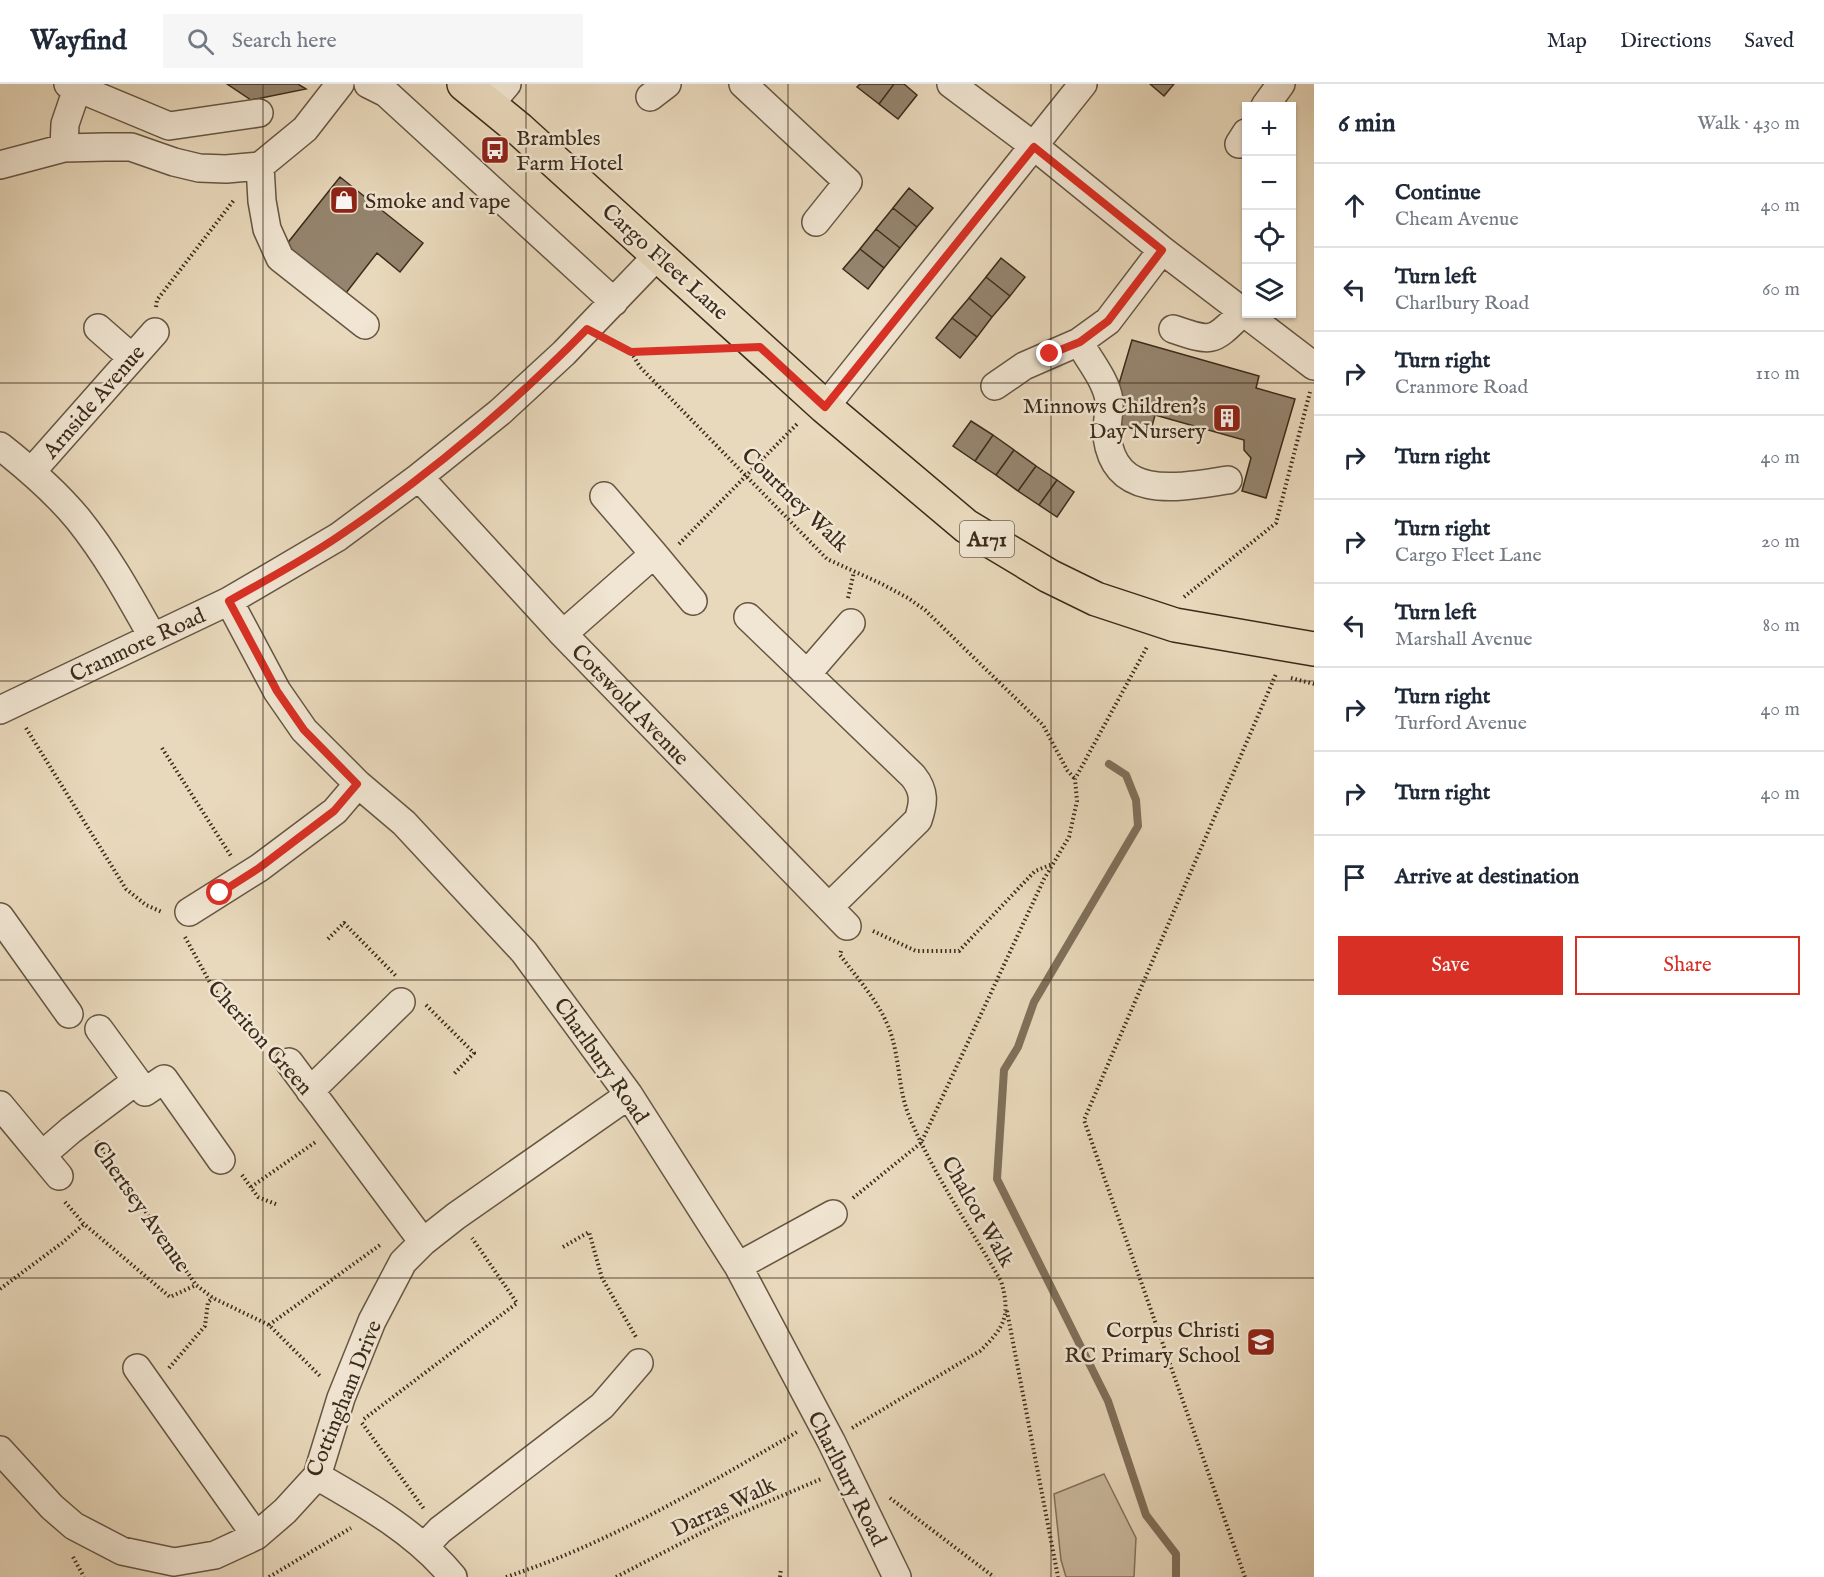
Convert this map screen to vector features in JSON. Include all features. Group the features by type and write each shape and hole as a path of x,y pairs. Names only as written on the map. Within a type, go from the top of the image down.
{"main road":[{"name":"Cargo Fleet Lane","path":"464,84 498,94 659,254 822,404 966,526 1059,581 1096,599 1175,625 1314,649"}],"street":[{"path":"0,165 64,148 131,147 199,168 226,169 260,166 305,129 340,84"},
{"path":"368,84 386,93 614,302"},
{"path":"743,84 848,182 816,222"},
{"path":"951,84 1242,311"},
{"path":"822,404 1034,147 1083,84"},
{"path":"1268,102 1281,84"},
{"path":"64,148 65,124 72,86 169,126 259,113"},
{"path":"260,166 262,201 267,229 279,258 365,325"},
{"path":"995,386 1024,366 1080,342 1108,321 1162,250"},
{"name":"Cranmore Road","path":"6,707 229,601 338,537 419,477 500,412 587,329 659,254"},
{"path":"1173,329 1197,337 1209,338 1219,335 1242,313"},
{"path":"1249,318 1312,377"},
{"path":"98,328 131,357"},
{"name":"Arnside Avenue","path":"32,471 155,332"},
{"path":"1080,342 1109,400 1107,436 1116,466 1129,478 1146,485 1196,485 1228,480"},
{"path":"0,446 32,471 77,518 102,551 152,636"},
{"name":"Cotswold Avenue","path":"419,477 562,634 838,917"},
{"path":"604,496 693,601"},
{"path":"562,634 654,554"},
{"name":"Charlbury Road","path":"229,601 277,691 304,730 357,784 404,824 524,952 629,1095 738,1266 836,1451 897,1577"},
{"path":"748,617 921,786 924,804 918,820 838,917"},
{"path":"807,674 851,623"},
{"path":"189,912 244,877 334,811 357,784"},
{"path":"0,916 69,1014"},
{"path":"310,1091 401,1002"},
{"path":"99,1029 145,1092 164,1079 232,1167"},
{"name":"Cheriton Green","path":"289,1062 416,1233"},
{"path":"42,1155 136,1081"},
{"name":"Cottingham Drive","path":"0,1450 52,1507 74,1526 122,1551 174,1562 215,1555 256,1536 285,1511 317,1476 341,1398 372,1321 416,1233 456,1216 629,1095"},
{"path":"0,1105 59,1176"},
{"path":"738,1266 833,1214"},
{"path":"432,1539 602,1406 639,1363"},
{"path":"143,1378 256,1536"},
{"path":"317,1476 432,1539 453,1577"}],"path":[{"path":"155,332 157,300 260,166"},
{"path":"587,329 631,352 716,349"},
{"name":"Courtney Walk","path":"631,352 640,367 827,559 882,584 925,610 1043,725 1067,770 1075,779"},
{"path":"1182,599 1276,524 1312,377"},
{"path":"654,554 678,544 822,404"},
{"path":"833,1214 921,1143 1044,879 1069,837 1077,801 1075,779 1137,664"},
{"path":"1245,1577 1084,1120 1276,674"},
{"path":"6,707 126,889 146,905 171,915 189,912"},
{"path":"162,748 244,877"},
{"path":"838,917 857,923 916,951 959,951 1035,871 1053,864"},
{"name":"Cheriton Green","path":"189,912 181,928 189,947 214,990 245,1019 272,1056 289,1062"},
{"name":"Chalcot Walk","path":"836,1451 980,1351 996,1336 1004,1318 1006,1300 1001,1281 921,1143 908,1114 900,1084 896,1053 887,1023 840,955 838,917"},
{"name":"Chertsey Avenue","path":"59,1176 62,1180 54,1186 84,1224 170,1297 196,1285 83,1121"},
{"path":"251,1187 337,1127"},
{"path":"232,1167 258,1197 278,1205"},
{"path":"432,1539 360,1422 517,1303 456,1216"},
{"path":"0,1289 84,1224"},
{"path":"563,1247 589,1232 602,1278 645,1353 639,1363"},
{"path":"268,1324 416,1233"},
{"path":"1001,1281 1058,1577"},
{"path":"196,1285 213,1298 268,1324 341,1398"},
{"path":"143,1378 185,1352 205,1326 208,1302 213,1298"},
{"path":"506,1577 578,1548 681,1500 801,1430 818,1417"},
{"name":"Darras Walk","path":"616,1577 730,1518 828,1476 836,1451"},
{"path":"886,1495 994,1577"},
{"path":"269,1577 378,1511"},
{"path":"780,1577 781,1568"}],"shaded area":[{"path":"1104,1474 1136,1538 1134,1577 1066,1577 1061,1560 1054,1494"}],"building":[{"path":"227,84 298,84 306,89 251,100"},
{"path":"860,84 894,84 879,104 857,87"},
{"path":"894,84 904,84 917,95 898,119 879,104"},
{"path":"1150,84 1174,84 1164,96"},
{"path":"340,177 423,243 400,272 377,253 346,293 286,245"},
{"path":"909,188 933,208 917,227 893,208"},
{"path":"893,208 917,227 900,248 876,229"},
{"path":"876,229 900,248 884,268 860,249"},
{"path":"860,249 884,268 868,289 843,269"},
{"path":"1001,258 1025,277 1010,296 986,277"},
{"path":"986,277 1010,296 992,317 969,298"},
{"path":"969,298 992,317 977,337 952,318"},
{"path":"952,318 977,337 960,358 936,338"},
{"name":"Minnows Children's Day Nursery","path":"1132,340 1259,376 1256,388 1295,399 1266,498 1242,491 1251,458 1244,450 1244,440 1155,415 1150,434 1108,421"},
{"path":"971,421 993,435 975,461 953,446"},
{"path":"993,435 1014,450 996,475 975,461"},
{"path":"1014,450 1036,466 1018,491 996,475"},
{"path":"1036,466 1057,480 1039,505 1018,491"},
{"path":"1057,480 1074,492 1057,517 1039,505"}],"waterway":[{"path":"1109,764 1126,775 1136,800 1138,826 1034,1002 1018,1047 1004,1070 997,1179 1108,1401 1146,1515 1176,1554 1176,1577"}],"place":[{"name":"Brambles Farm Hotel","path":"495,150"},
{"name":"Smoke and vape","path":"344,200"},
{"name":"Minnows Children's Day Nursery","path":"1227,418"},
{"name":"Corpus Christi RC Primary School","path":"1261,1342"}],"route":[{"path":"220,893 259,868 334,811 357,784 304,730 277,691 229,601 338,537 380,507 500,412 587,329 631,352 760,347 825,407 1034,147 1162,250 1108,321 1080,342 1050,354"}]}
